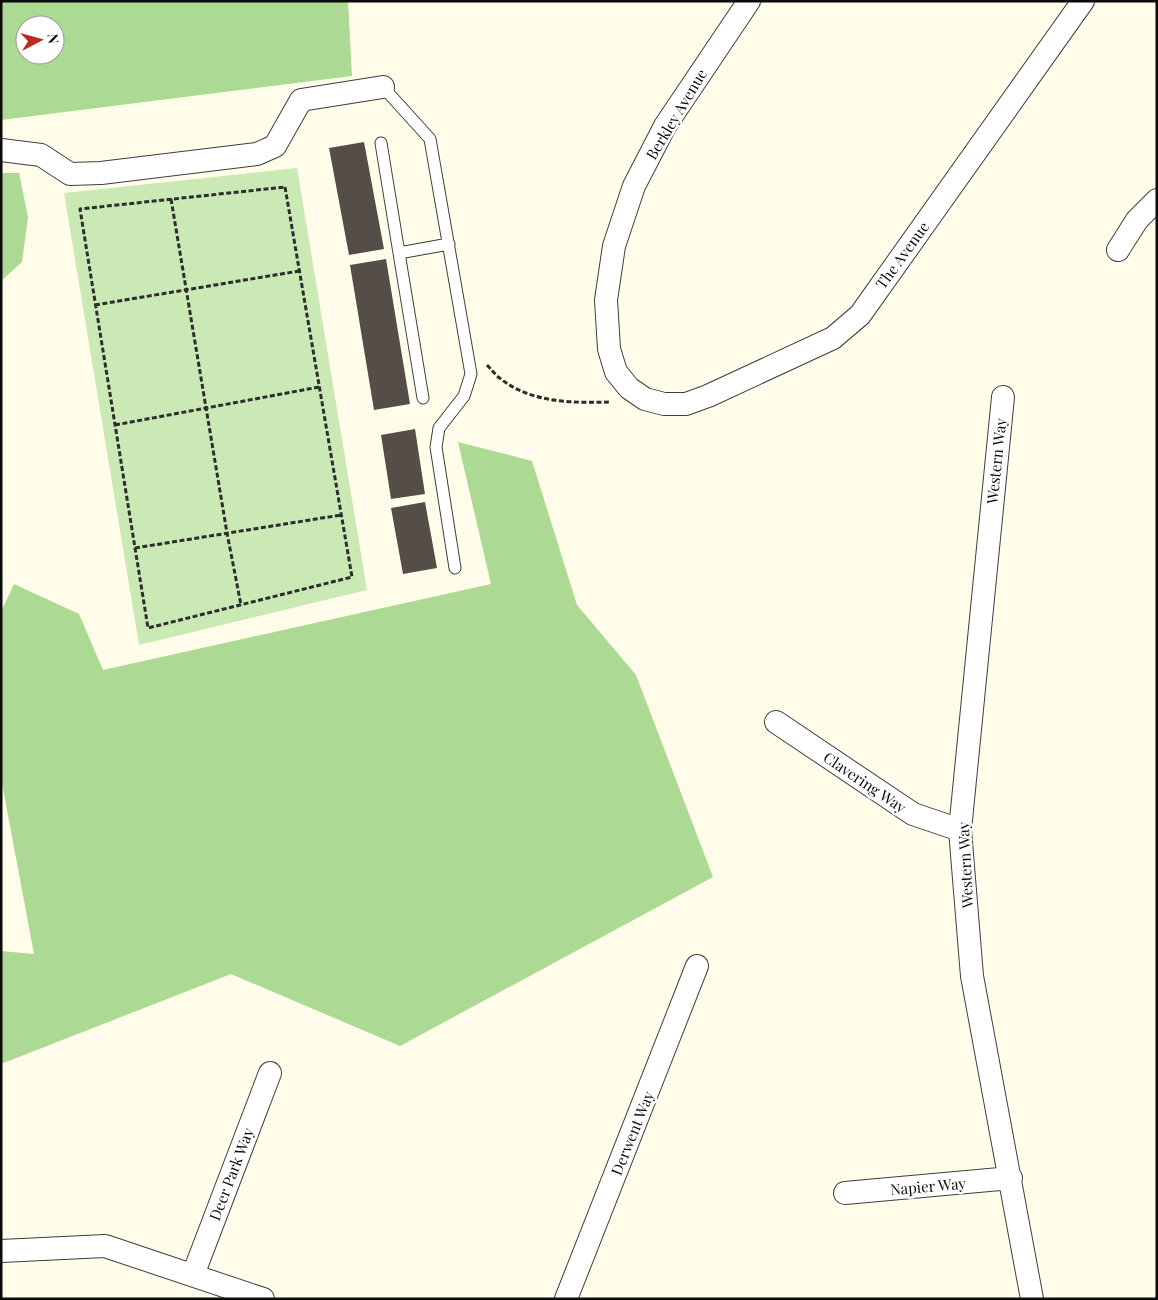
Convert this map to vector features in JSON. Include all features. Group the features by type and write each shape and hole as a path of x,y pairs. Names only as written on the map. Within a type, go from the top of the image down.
{"street":[{"name":"The Avenue","path":"645,399 664,404 686,404 708,396 833,338 860,315 1084,1"},
{"name":"Berkley Avenue","path":"645,399 629,388 616,372 609,349 606,300 614,246 634,186 665,126 740,4"},
{"path":"1,150 41,155 70,174 100,173 257,154 275,146 300,100 383,87"},
{"path":"1118,250 1137,220 1157,200"},
{"name":"Western Way","path":"1003,396 960,830 972,976 1032,1299"},
{"name":"Clavering Way","path":"776,722 913,814 960,830"},
{"name":"Derwent Way","path":"566,1299 697,966"},
{"name":"Deer Park Way","path":"193,1275 270,1073"},
{"name":"Napier Way","path":"845,1193 1011,1178"},
{"path":"1,1251 105,1246 263,1299"}],"lane":[{"path":"383,87 430,139 471,374 464,396 439,428 436,447 455,568"},
{"path":"381,143 423,398"},
{"path":"399,253 449,244"}],"path":[{"path":"285,187 299,271 352,577 148,628 80,209 285,187"},
{"path":"171,199 227,533 241,604"},
{"path":"95,305 299,271"},
{"path":"465,337 500,379 518,390 536,397 581,403 645,399"},
{"path":"115,425 319,387"},
{"path":"135,548 341,515"}],"green space":[{"path":"1,1 348,1 352,76 1,120"},
{"path":"297,168 367,590 139,645 64,193"},
{"path":"1,173 19,173 28,217 22,262 1,281"},
{"path":"458,442 532,461 577,605 636,675 713,877 400,1046 231,974 1,1064 1,951 34,954 1,778 1,612 14,584 79,614 103,670 491,584"}],"building":[{"path":"364,142 384,249 349,255 329,148"},
{"path":"386,259 410,404 374,410 350,265"},
{"path":"415,429 425,494 391,499 381,435"},
{"path":"425,502 437,568 403,574 391,508"}]}
